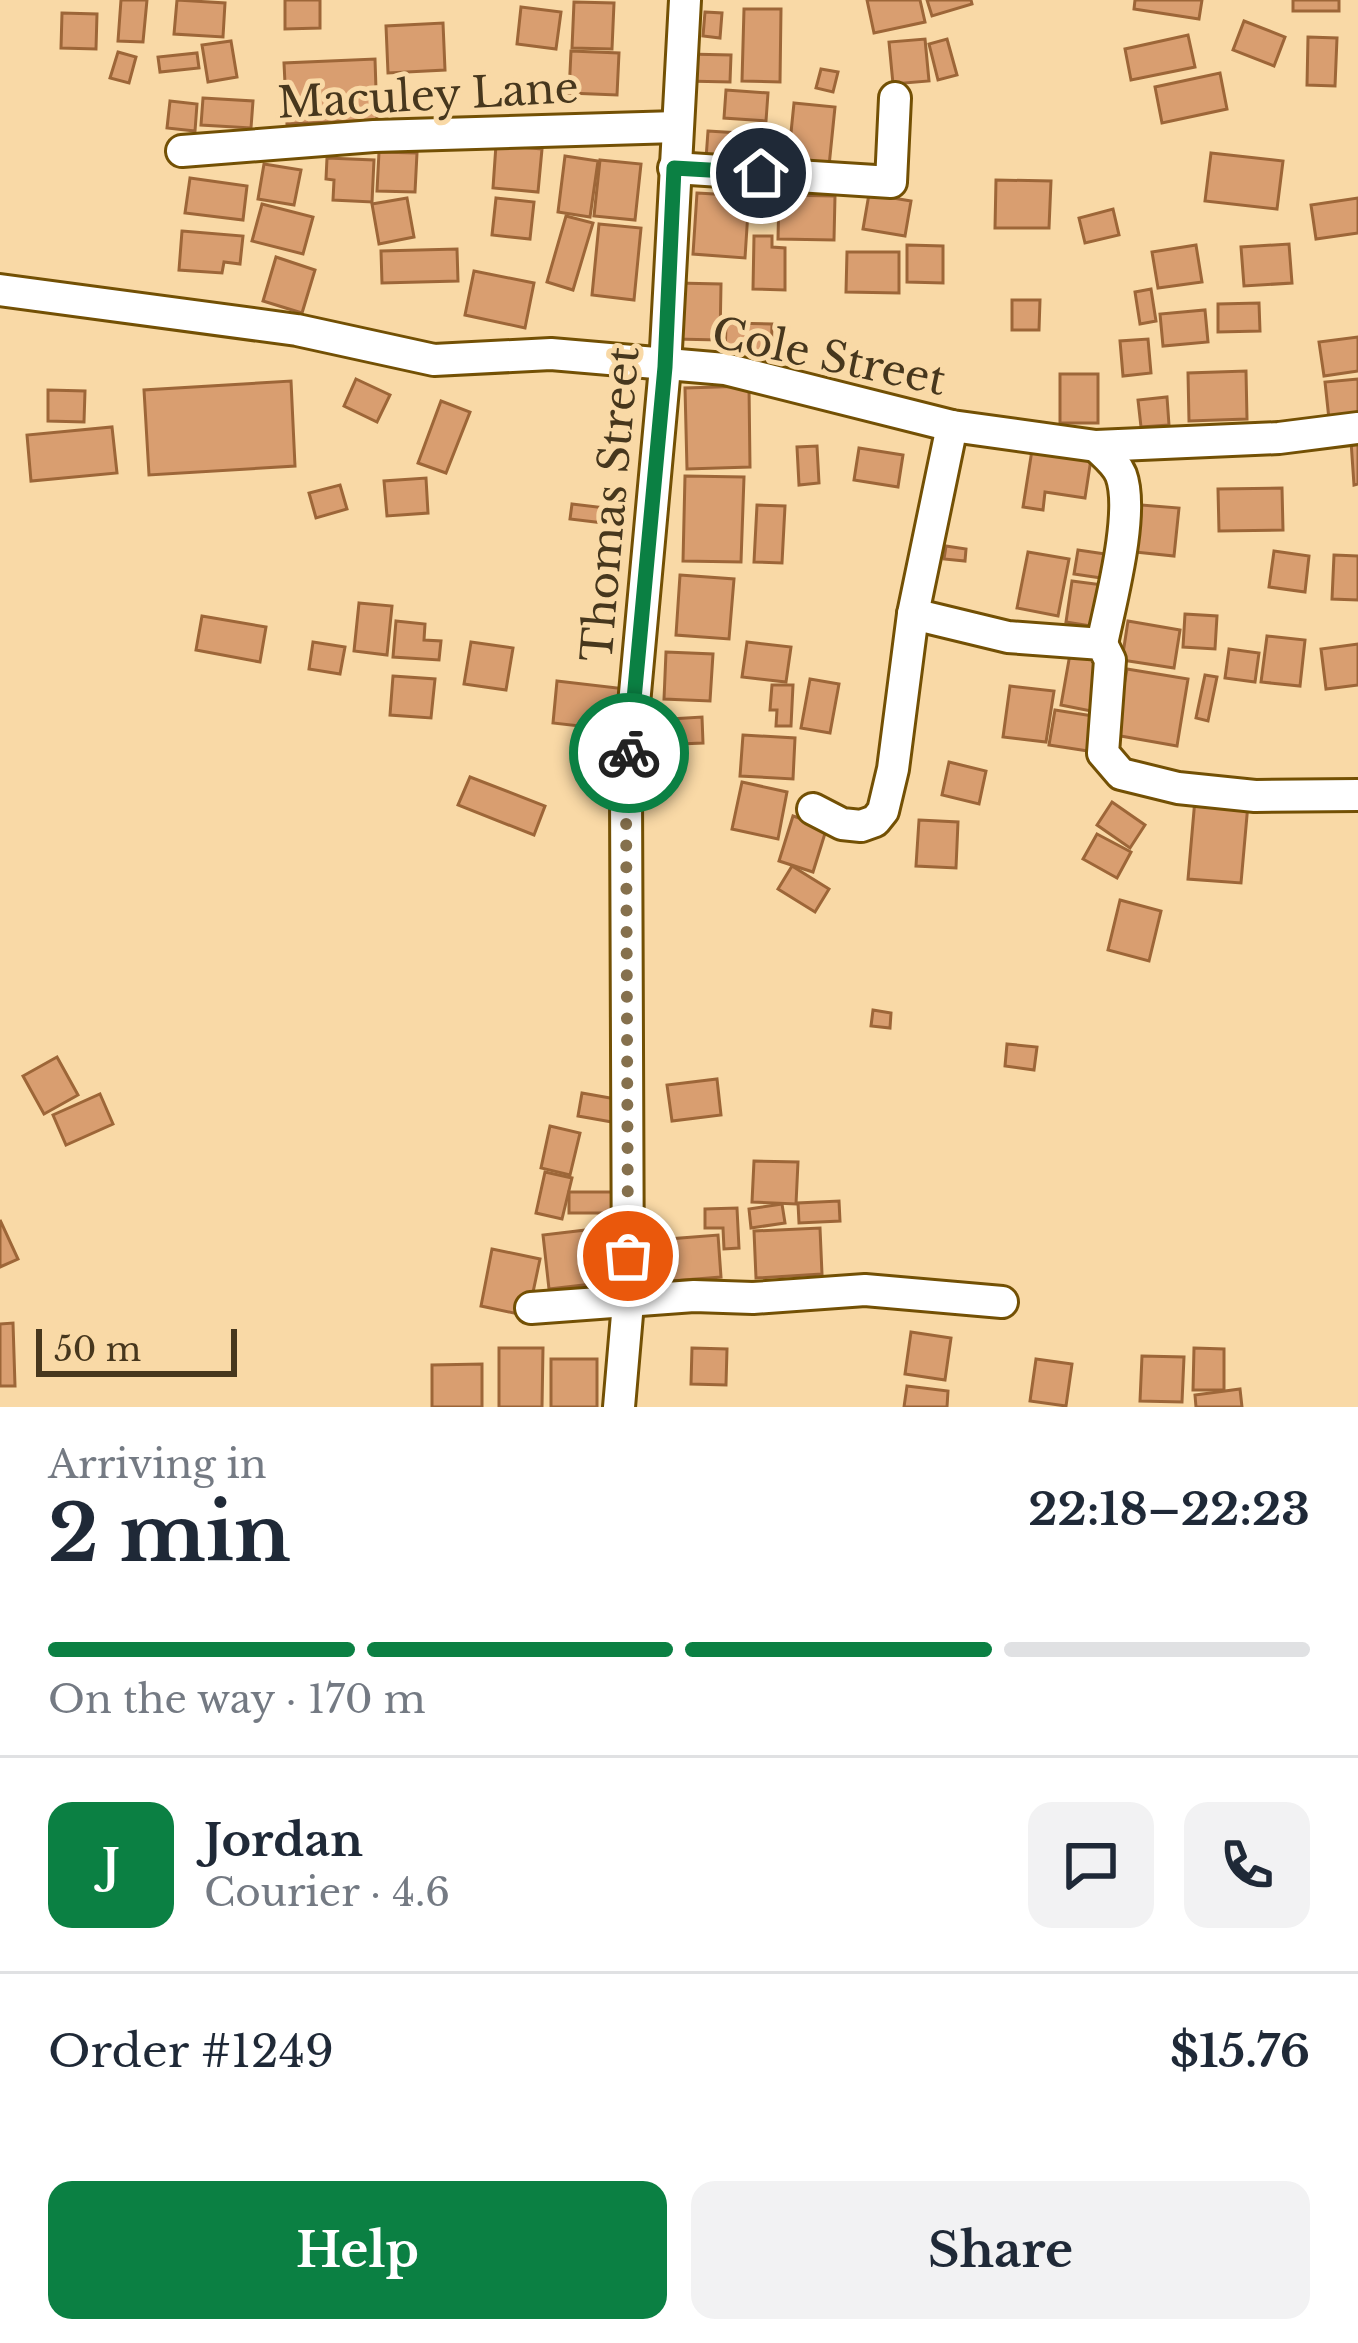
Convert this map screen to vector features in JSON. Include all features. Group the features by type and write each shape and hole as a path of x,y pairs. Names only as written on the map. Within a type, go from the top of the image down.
{"street":[{"name":"Thomas Street","path":"619,1407 628,1303 626,791 665,367 686,0"},
{"path":"674,168 891,182 895,98"},
{"name":"Maculey Lane","path":"182,151 374,136 677,127"},
{"name":"Cole Street","path":"0,290 297,330 434,360 550,353 725,369 952,426 1096,446 1279,438 1358,428"},
{"path":"813,809 842,824 861,826 884,811 913,614 952,426"},
{"path":"1096,446 1114,464 1124,493 1119,561 1102,644 1110,660 1102,753 1121,774 1178,788 1255,796 1358,795"},
{"path":"913,614 1008,637 1102,644"},
{"path":"530,1308 865,1290 1002,1302"}],"building":[{"path":"121,0 147,0 143,42 118,41"},
{"path":"177,0 225,3 223,37 174,34"},
{"path":"285,0 320,0 320,28 285,29"},
{"path":"867,0 920,0 925,22 874,33"},
{"path":"927,0 971,0 972,4 932,16"},
{"path":"1135,0 1202,0 1199,19 1134,9"},
{"path":"1293,0 1339,0 1339,11 1293,11"},
{"path":"574,2 614,3 612,49 572,48"},
{"path":"521,7 561,12 556,49 517,44"},
{"path":"744,9 781,9 780,82 742,81"},
{"path":"705,12 722,13 720,38 703,36"},
{"path":"62,13 97,14 96,49 61,48"},
{"path":"1244,21 1285,37 1274,66 1233,50"},
{"path":"443,23 445,70 388,73 386,26"},
{"path":"1188,35 1195,67 1131,80 1125,49"},
{"path":"1308,37 1337,38 1335,86 1307,85"},
{"path":"925,39 929,81 893,84 889,42"},
{"path":"947,39 957,75 938,80 929,44"},
{"path":"231,41 237,77 208,82 202,45"},
{"path":"571,51 619,53 617,95 569,93"},
{"path":"118,52 136,57 129,83 110,78"},
{"path":"197,53 199,68 160,72 158,57"},
{"path":"686,54 731,55 730,82 685,81"},
{"path":"375,59 377,120 287,124 284,63"},
{"path":"821,69 838,72 833,92 816,88"},
{"path":"1220,73 1227,109 1162,123 1155,87"},
{"path":"726,90 768,93 766,121 724,118"},
{"path":"203,98 253,101 251,128 201,125"},
{"path":"170,101 197,104 195,131 167,128"},
{"path":"794,103 835,107 829,166 788,162"},
{"path":"708,131 739,133 737,161 706,159"},
{"path":"496,145 542,149 538,192 493,188"},
{"path":"379,152 417,153 415,192 377,191"},
{"path":"1211,153 1283,161 1277,209 1205,201"},
{"path":"565,156 598,161 590,217 558,212"},
{"path":"327,158 374,160 372,202 333,200 334,180 326,179"},
{"path":"600,160 641,164 635,220 594,216"},
{"path":"264,164 301,170 294,205 258,199"},
{"path":"190,178 247,186 243,220 185,213"},
{"path":"996,180 1051,181 1049,228 995,228"},
{"path":"697,193 749,196 745,258 693,254"},
{"path":"869,194 911,201 905,236 863,229"},
{"path":"779,195 835,196 834,240 778,239"},
{"path":"407,198 414,237 379,244 372,204"},
{"path":"496,198 534,202 530,239 492,235"},
{"path":"1358,198 1358,233 1316,239 1311,205"},
{"path":"262,204 313,217 303,254 252,241"},
{"path":"1113,209 1119,235 1085,243 1079,218"},
{"path":"566,216 593,223 573,290 547,282"},
{"path":"599,224 641,228 634,300 592,295"},
{"path":"182,231 243,236 240,264 224,262 222,273 179,270"},
{"path":"754,236 772,236 772,247 785,248 785,290 753,289"},
{"path":"1289,244 1292,283 1244,286 1241,247"},
{"path":"907,245 943,246 943,283 907,282"},
{"path":"1196,245 1202,282 1158,288 1152,252"},
{"path":"457,249 458,281 382,283 381,251"},
{"path":"847,252 899,252 899,293 846,292"},
{"path":"276,257 315,270 302,313 263,301"},
{"path":"474,271 534,283 525,328 465,315"},
{"path":"676,283 721,284 720,340 674,339"},
{"path":"1151,289 1156,321 1140,324 1135,292"},
{"path":"1012,300 1040,300 1039,330 1012,330"},
{"path":"1259,303 1260,331 1218,332 1218,304"},
{"path":"1205,310 1208,342 1163,346 1160,314"},
{"path":"726,323 772,324 771,361 725,359"},
{"path":"1358,337 1358,371 1324,376 1319,342"},
{"path":"1148,339 1151,373 1123,376 1120,341"},
{"path":"1246,371 1247,419 1189,421 1188,373"},
{"path":"1060,374 1098,374 1098,423 1060,423"},
{"path":"356,379 390,395 377,422 344,406"},
{"path":"1358,379 1358,416 1329,419 1325,382"},
{"path":"291,381 295,466 149,475 144,390"},
{"path":"749,386 750,467 687,469 685,388"},
{"path":"48,390 85,391 84,422 48,421"},
{"path":"1167,397 1169,425 1141,427 1138,400"},
{"path":"441,401 470,412 446,473 418,463"},
{"path":"112,427 117,473 31,481 27,435"},
{"path":"1351,441 1358,441 1358,484 1354,485"},
{"path":"817,446 819,483 799,485 797,447"},
{"path":"859,448 903,455 898,487 854,480"},
{"path":"1032,450 1091,459 1085,498 1045,492 1043,510 1023,507"},
{"path":"685,476 744,477 741,562 683,561"},
{"path":"426,478 428,513 387,516 384,481"},
{"path":"340,485 347,509 316,518 309,493"},
{"path":"1282,488 1283,530 1219,531 1218,489"},
{"path":"572,504 614,509 612,524 570,519"},
{"path":"1129,504 1179,508 1174,556 1125,551"},
{"path":"757,505 785,506 782,563 754,562"},
{"path":"946,546 966,549 965,561 944,559"},
{"path":"1078,550 1112,555 1108,579 1074,574"},
{"path":"1274,551 1309,556 1305,592 1269,587"},
{"path":"1028,552 1069,559 1058,616 1017,608"},
{"path":"1334,555 1358,556 1358,600 1332,599"},
{"path":"680,575 734,579 729,639 676,635"},
{"path":"1072,581 1103,585 1097,627 1066,622"},
{"path":"359,603 392,606 387,655 354,651"},
{"path":"1185,614 1217,616 1215,649 1183,647"},
{"path":"202,616 266,627 260,662 196,650"},
{"path":"396,621 425,624 424,640 441,641 439,660 393,657"},
{"path":"1128,621 1180,630 1174,668 1122,660"},
{"path":"1267,636 1305,640 1300,686 1261,682"},
{"path":"313,642 345,647 340,674 309,669"},
{"path":"471,642 513,648 506,690 464,684"},
{"path":"747,642 791,647 786,682 742,677"},
{"path":"1358,644 1358,685 1326,689 1321,649"},
{"path":"1229,649 1259,653 1255,682 1225,678"},
{"path":"666,652 713,654 710,701 664,699"},
{"path":"1070,654 1100,659 1091,711 1061,705"},
{"path":"1127,669 1188,679 1177,746 1115,735"},
{"path":"1205,675 1217,677 1208,721 1196,718"},
{"path":"393,676 435,679 431,718 390,715"},
{"path":"810,679 839,684 830,733 801,728"},
{"path":"557,681 626,689 620,744 579,739 580,726 553,723"},
{"path":"772,685 793,685 791,726 776,726 777,710 770,710"},
{"path":"1010,686 1054,691 1046,742 1003,737"},
{"path":"1055,710 1093,716 1088,751 1049,745"},
{"path":"702,717 703,743 655,745 654,720"},
{"path":"743,735 795,738 793,779 740,776"},
{"path":"949,762 986,771 979,804 942,795"},
{"path":"470,777 545,806 534,835 458,805"},
{"path":"742,782 787,792 778,839 732,829"},
{"path":"1195,799 1248,804 1241,883 1188,879"},
{"path":"1112,802 1145,825 1130,848 1097,825"},
{"path":"793,816 827,827 813,872 779,861"},
{"path":"919,820 958,822 956,868 916,866"},
{"path":"1097,834 1131,852 1117,878 1083,859"},
{"path":"792,866 829,889 815,912 778,889"},
{"path":"1120,900 1161,911 1149,961 1108,950"},
{"path":"873,1010 891,1013 890,1028 871,1026"},
{"path":"1007,1044 1037,1047 1034,1070 1005,1066"},
{"path":"57,1057 78,1095 44,1114 23,1076"},
{"path":"717,1079 721,1115 672,1121 667,1085"},
{"path":"582,1093 627,1101 623,1124 578,1116"},
{"path":"100,1094 113,1124 66,1145 53,1115"},
{"path":"550,1126 580,1133 570,1175 541,1168"},
{"path":"754,1161 798,1162 796,1204 752,1202"},
{"path":"545,1172 572,1178 562,1219 536,1213"},
{"path":"569,1192 613,1192 613,1213 569,1213"},
{"path":"839,1201 840,1221 799,1223 798,1203"},
{"path":"782,1204 785,1223 751,1228 749,1209"},
{"path":"737,1208 739,1248 724,1249 723,1228 705,1228 705,1209"},
{"path":"0,1220 18,1259 0,1267"},
{"path":"820,1228 822,1274 756,1278 754,1231"},
{"path":"586,1230 592,1284 549,1289 543,1235"},
{"path":"718,1235 721,1277 659,1282 656,1240"},
{"path":"492,1249 540,1259 528,1316 481,1306"},
{"path":"13,1323 15,1386 0,1386 0,1324"},
{"path":"911,1332 951,1338 945,1380 905,1374"},
{"path":"499,1348 543,1348 542,1407 499,1407"},
{"path":"692,1348 727,1349 726,1385 691,1384"},
{"path":"1194,1348 1224,1349 1224,1390 1193,1390"},
{"path":"1142,1356 1184,1357 1182,1402 1140,1401"},
{"path":"551,1359 597,1359 597,1407 551,1407"},
{"path":"1036,1359 1072,1364 1066,1406 1030,1401"},
{"path":"482,1364 482,1407 432,1407 432,1365"},
{"path":"907,1386 948,1391 947,1407 904,1407"},
{"path":"1240,1389 1242,1407 1196,1407 1195,1395"}],"way so far":[{"path":"628,1256 629,753"}],"route":[{"path":"629,753 665,367 674,168 761,173"}]}
